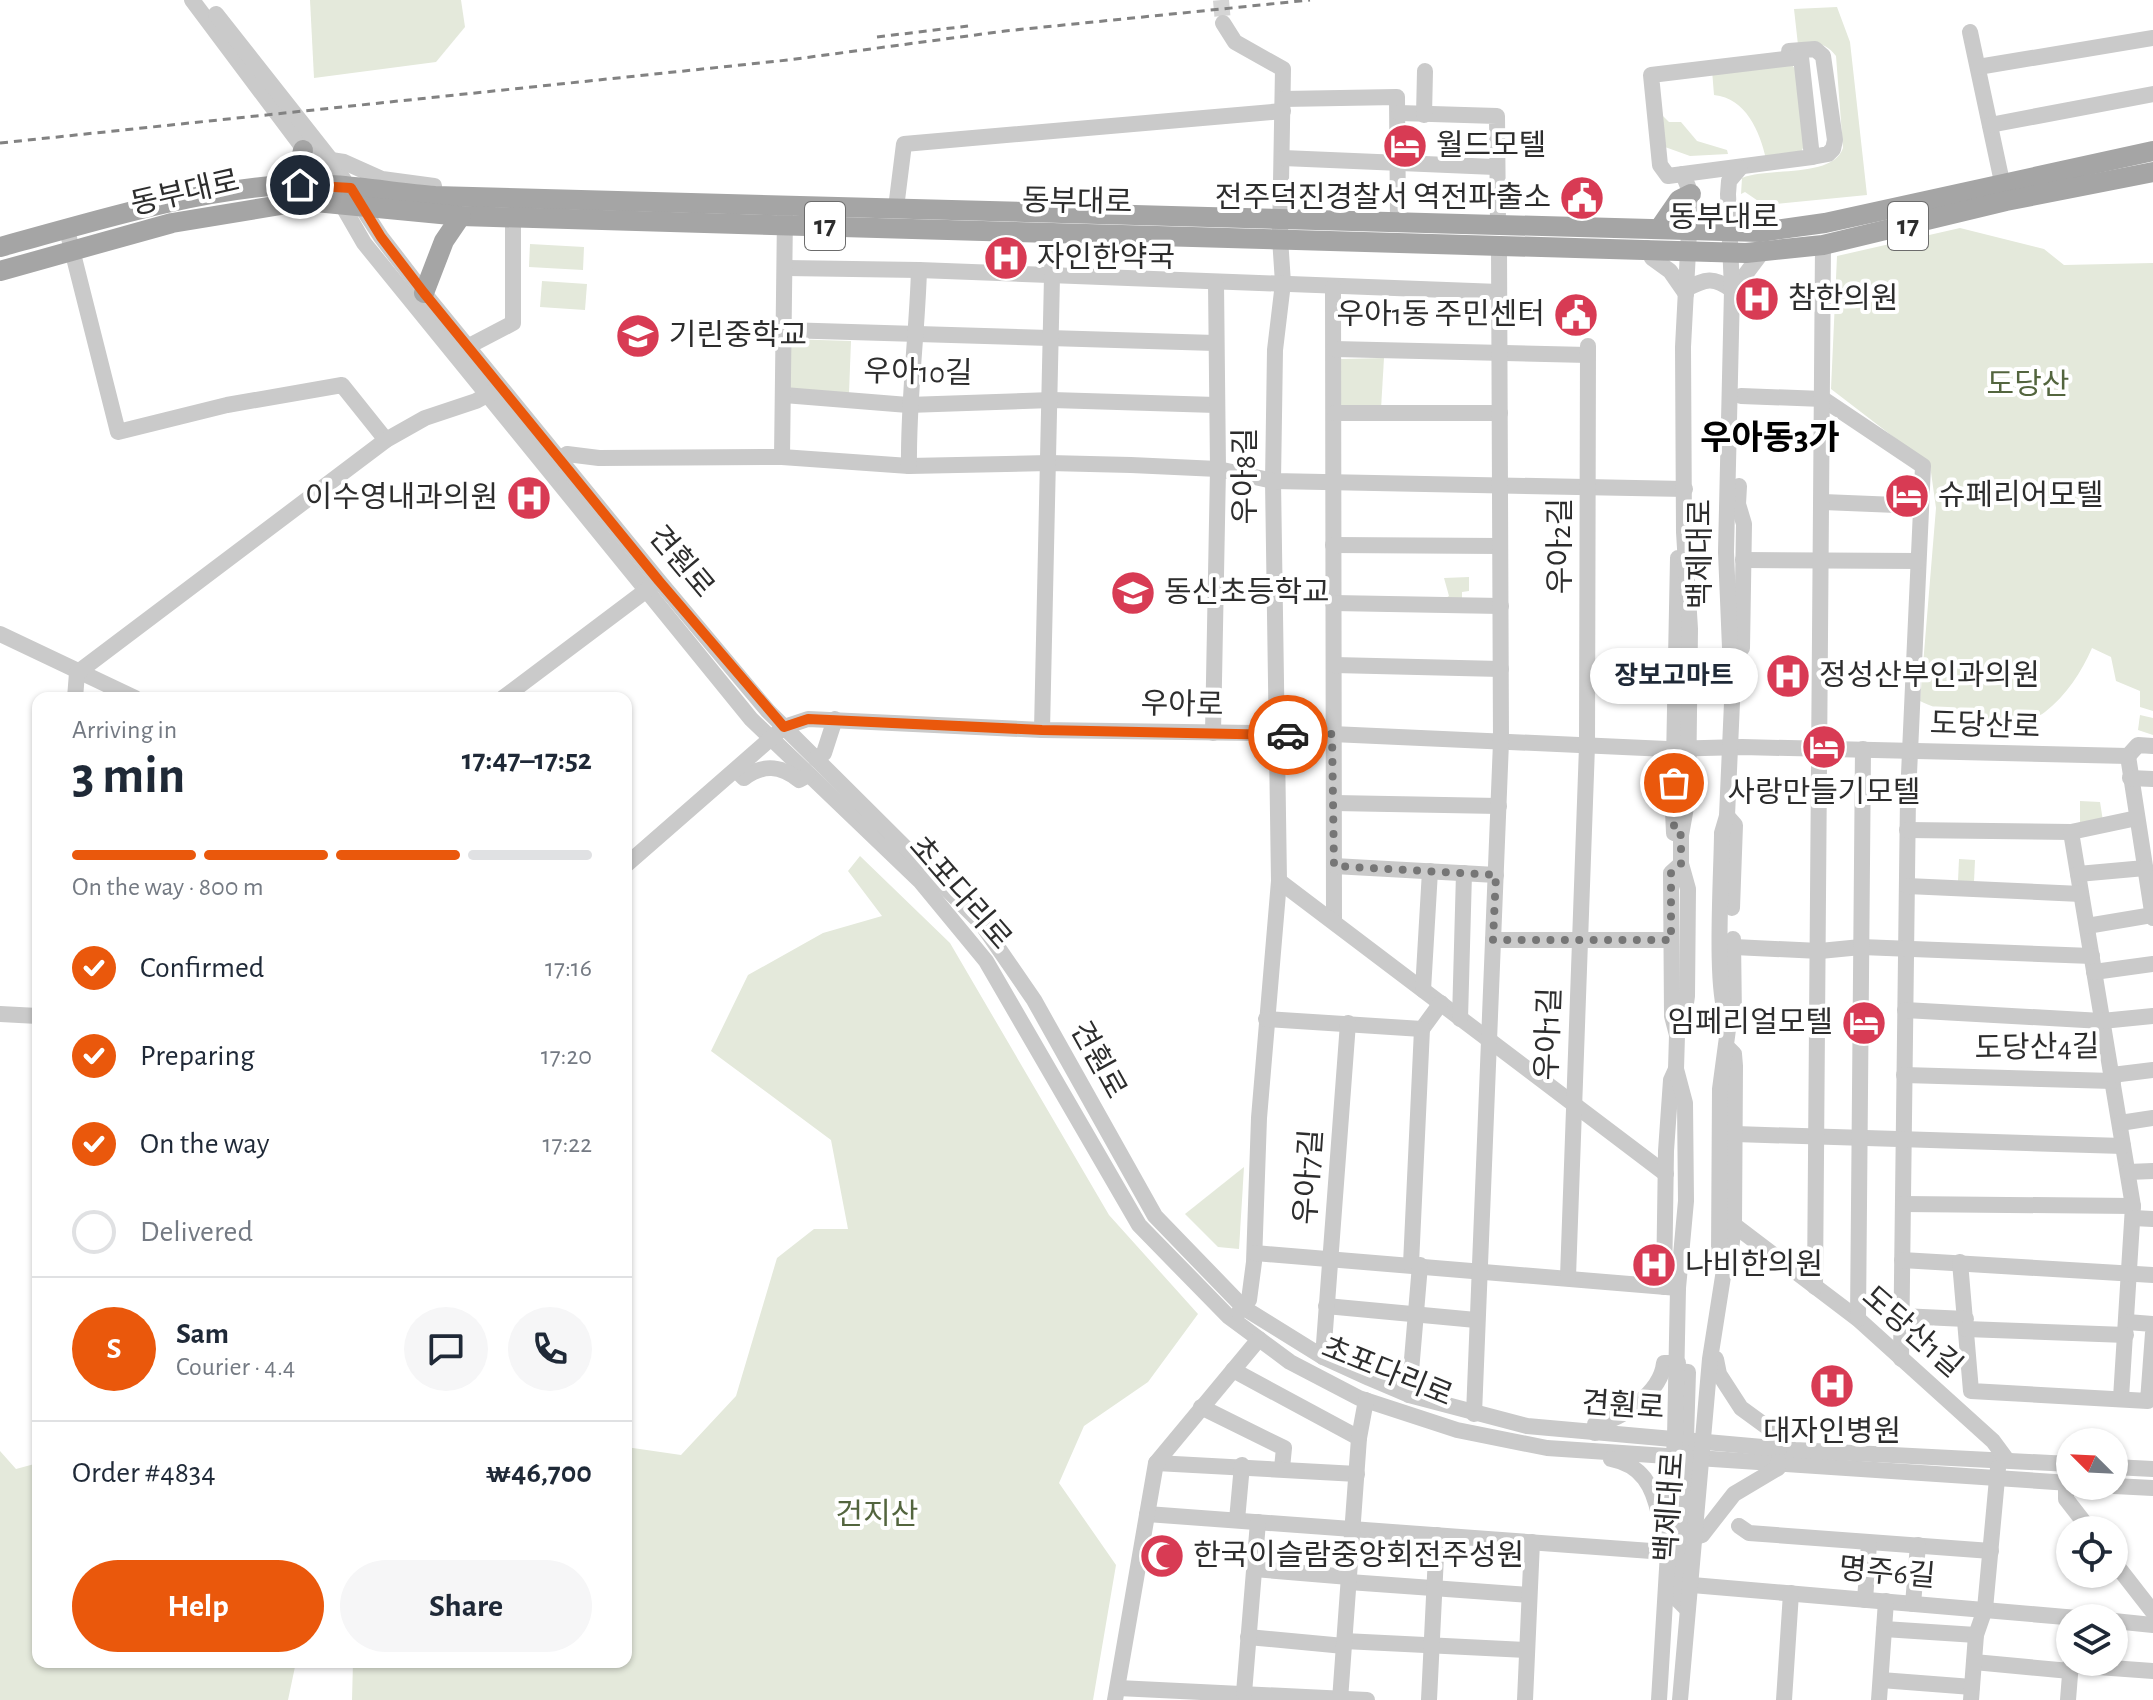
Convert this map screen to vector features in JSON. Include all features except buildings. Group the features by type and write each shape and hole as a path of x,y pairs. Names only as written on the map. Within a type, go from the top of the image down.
{"main road":[{"path":"284,185 299,170 303,150"},
{"name":"동부대로","path":"0,247 217,193 284,185 330,184 352,199 461,216 1053,231 1280,228 1398,222 1498,235 1647,248 1729,231 1767,231 1825,223 2153,151"},
{"name":"동부대로","path":"0,271 172,223 256,208 305,201 435,196 896,208 1280,228 1498,235 1659,229 1730,252 1763,251 1823,245 2006,201 2153,172"},
{"path":"1659,229 1687,184"},
{"path":"424,293 444,241 461,216"}],"street":[{"path":"192,0 330,184"},
{"name":"초포다리로","path":"205,0 331,160 352,199 364,243 495,391 771,739 812,767 920,881 986,961 1139,1225 1238,1313 1259,1339 1290,1362 1366,1400 1457,1430 1547,1448 1606,1453 1687,1447 1779,1455 1877,1470 2001,1465"},
{"name":"우아8길","path":"1223,23 1235,42 1283,69 1280,228 1283,283 1275,350 1273,481 1275,735"},
{"path":"1970,32 2002,182"},
{"path":"1978,67 2153,38"},
{"path":"1815,49 1823,56 1835,140 1828,154 1812,157 1740,168 1687,184 1668,176 1649,149 1644,68 1815,49"},
{"path":"1660,165 1651,75 1801,57 1812,157"},
{"path":"1424,115 1425,71"},
{"path":"1990,125 2153,94"},
{"path":"896,208 904,144 1283,105 1397,97 1398,222"},
{"path":"1399,113 1497,116 1501,742 1474,1414"},
{"path":"1283,158 1495,167"},
{"path":"331,160 344,162 382,179 434,186 435,196"},
{"name":"백제대로","path":"1659,1700 1669,1514 1710,1359 1724,1270 1719,1254 1719,1132 1720,1089 1728,1048 1729,1022 1724,1014 1719,981 1722,833 1727,816 1734,657 1730,648 1726,552 1732,290 1729,181 1740,168"},
{"name":"백제대로","path":"1671,1288 1686,1201 1685,1103 1676,1069 1677,1035 1683,1024 1687,996 1688,889 1681,864 1681,835 1674,833 1673,811 1682,749 1678,535 1684,532 1686,292 1690,240 1687,184"},
{"name":"견훤로","path":"352,199 469,346 495,391 579,481 652,586 784,727 812,767"},
{"path":"782,457 786,204"},
{"path":"469,346 513,323 513,217"},
{"path":"67,230 118,432 227,405 342,385 386,440"},
{"path":"1042,730 1052,400 1053,231"},
{"path":"1815,1287 1823,561 1823,245"},
{"path":"1647,248 1652,258 1670,271 1686,292 1700,279 1713,279 1732,290"},
{"path":"1738,504 1741,290 1745,275 1763,251"},
{"path":"786,268 1054,274 1216,283 1499,292"},
{"path":"909,466 908,405 917,334 919,270"},
{"path":"1213,733 1218,469 1216,283"},
{"path":"1333,287 1334,922"},
{"name":"우아10길","path":"784,330 1215,343"},
{"path":"1741,372 1731,355 1742,335"},
{"path":"1334,349 1499,352"},
{"name":"우아2길","path":"1499,352 1588,350 1587,746"},
{"path":"75,692 77,673 386,440 425,418 495,391"},
{"name":"우아10길","path":"784,395 908,405 1052,400 1216,405"},
{"path":"1741,396 1823,399 1923,466 1907,830 1901,1359"},
{"path":"1335,413 1500,413"},
{"path":"559,459 567,454 599,458 782,457 909,466 1131,465 1218,469 1273,481 1685,489"},
{"path":"579,481 599,458"},
{"name":"백제대로","path":"1728,485 1739,467"},
{"path":"1728,485 1744,524 1742,648 1734,657"},
{"path":"1823,502 1921,506"},
{"path":"1333,545 1500,546"},
{"path":"1743,560 1918,561"},
{"path":"511,692 652,586"},
{"path":"1333,603 1501,606"},
{"path":"0,634 121,692"},
{"path":"1334,665 1501,669"},
{"name":"우아로","path":"784,727 808,719 835,719 1042,730 1332,734 1682,749 1730,747"},
{"path":"737,771 744,778 758,768 781,768 799,780 824,753 835,719"},
{"path":"632,860 784,727"},
{"name":"우아7길","path":"1238,1313 1249,1300 1255,1253 1266,1019 1279,881 1275,735"},
{"path":"2087,926 2153,913 2145,868 2147,847 2137,818 2128,756 2138,745 2153,746"},
{"name":"우아1길","path":"1568,1277 1587,746"},
{"name":"도당산로","path":"1730,747 2128,756"},
{"path":"1858,1319 1863,749"},
{"path":"2130,778 2153,779"},
{"path":"1334,803 1499,806"},
{"name":"백제대로","path":"1727,816 1735,825 1734,1019 1729,1022"},
{"path":"1907,830 2071,832 2137,818"},
{"path":"2071,832 2102,1021 2153,1016"},
{"name":"백제대로","path":"1677,1035 1673,1030 1671,873 1681,864"},
{"path":"1334,866 1496,875"},
{"path":"2078,874 2145,868"},
{"path":"1423,990 1430,871"},
{"path":"1460,1019 1464,873"},
{"path":"1279,881 1666,1174"},
{"path":"1907,886 2081,894"},
{"path":"1493,940 1580,943 1671,940"},
{"path":"1734,947 1820,951 1861,947 2093,964 2153,964"},
{"path":"1409,1395 1415,1314 1422,1029 1441,1003"},
{"name":"도당산4길","path":"1904,1075 2112,1078 2102,1021 1905,1010"},
{"path":"0,1014 32,1016"},
{"path":"1266,1019 1422,1029"},
{"name":"우아7길","path":"1255,1253 1331,1258 1348,1023"},
{"name":"백제대로","path":"1724,1270 1729,1266 1734,1225 1734,1054 1728,1048"},
{"name":"백제대로","path":"1676,1069 1671,1080 1666,1174 1677,1367 1695,1537 1692,1585 1686,1608 1680,1700"},
{"path":"2121,1398 2133,1212 2112,1078 2153,1070"},
{"path":"2120,1123 2153,1118"},
{"path":"1735,1134 2123,1146"},
{"path":"2128,1172 2153,1171"},
{"path":"1903,1204 2133,1212 2153,1219"},
{"name":"도당산1길","path":"1734,1225 1858,1319 1993,1441 2001,1465"},
{"path":"1323,1357 1331,1258 1671,1288"},
{"path":"1902,1260 2153,1275"},
{"path":"1957,1409 1971,1391 1960,1262"},
{"path":"1326,1306 1476,1320"},
{"name":"견훤로","path":"1238,1313 1323,1357 1409,1395 1527,1426 1687,1447"},
{"path":"1901,1316 1966,1324 2126,1329 2153,1324"},
{"path":"1971,1391 2148,1401 2153,1333"},
{"path":"1259,1339 1156,1463 1116,1694 1244,1693 1367,1700"},
{"path":"1695,1537 1702,1535 1734,1494 1778,1468 1778,1435 1741,1408 1719,1374 1718,1359 1710,1359"},
{"path":"1595,1433 1595,1424 1612,1421 1639,1402 1663,1371 1664,1363 1677,1367"},
{"path":"1233,1370 1359,1438"},
{"path":"1340,1699 1359,1438 1366,1400"},
{"path":"1201,1407 1284,1448 1282,1468"},
{"path":"1686,1608 1678,1600 1687,1447"},
{"path":"1606,1453 1606,1458 1626,1462 1642,1474 1654,1489 1659,1515 1669,1514"},
{"path":"1779,1455 2001,1465 2056,1464"},
{"path":"1156,1463 1242,1465 1357,1474"},
{"path":"1237,1520 1242,1465"},
{"path":"2001,1465 2056,1480"},
{"path":"1881,1680 1972,1694 1976,1635 1985,1609 2001,1465"},
{"path":"2128,1468 2153,1469"},
{"path":"2128,1487 2153,1488"},
{"path":"2067,1500 2079,1516"},
{"path":"1147,1514 1665,1552"},
{"path":"1244,1693 1258,1522"},
{"path":"1739,1526 1749,1533 1991,1551"},
{"path":"1429,1700 1437,1535"},
{"path":"1525,1700 1532,1542"},
{"path":"1865,1600 1869,1544"},
{"path":"1913,1604 1918,1545"},
{"path":"1254,1569 1529,1595"},
{"path":"2128,1580 2153,1612"},
{"name":"명주6길","path":"1692,1585 2056,1616"},
{"path":"1784,1700 1791,1593"},
{"path":"1879,1700 1886,1601"},
{"path":"2128,1622 2153,1625"},
{"path":"1884,1629 1976,1635"},
{"path":"1248,1637 1344,1644 1527,1650"},
{"path":"1974,1662 2056,1665"},
{"path":"2128,1669 2153,1671"},
{"path":"2068,1700 2069,1676"}],"green space":[{"path":"310,0 461,0 465,27 436,62 314,78"},
{"path":"1837,7 1850,42 1867,195 1764,205 1745,192 1741,194 1742,178 1814,168 1827,164 1843,148 1836,56 1819,44 1798,45 1794,9"},
{"path":"1791,64 1797,71 1804,146 1800,154 1766,159 1760,138 1743,109 1735,102 1714,95 1712,70"},
{"path":"1659,112 1669,122 1681,122 1697,141 1727,150 1728,154 1690,156 1665,147"},
{"name":"도당산","path":"1960,228 2044,249 2064,265 2153,263 2153,711 2140,707 2140,691 2116,681 2111,657 2092,648 2066,691 2053,706 2033,718 2018,721 1982,719 1920,701 1936,508 1930,465 1831,389 1837,256"},
{"path":"530,244 584,247 583,270 529,267"},
{"path":"542,281 587,284 585,310 540,307"},
{"path":"788,339 851,341 849,393 787,391"},
{"path":"1384,358 1381,409 1340,408 1341,359"},
{"path":"1469,577 1469,591 1462,592 1462,599 1444,599 1449,596 1444,578"},
{"path":"2140,715 2153,718 2153,735 2138,730"},
{"path":"2080,801 2100,802 2103,821 2080,823"},
{"name":"건지산","path":"860,856 950,943 1109,1215 1198,1314 1148,1382 1084,1426 1059,1483 1116,1565 1093,1700 352,1700 353,1668 632,1668 632,1448 681,1455 736,1396 777,1258 814,1229 848,1229 831,1140 711,1051 748,975 823,933 882,916 848,871"},
{"path":"1959,859 1975,860 1974,882 1958,881"},
{"path":"1244,1167 1239,1249 1218,1247 1185,1214"},
{"path":"0,1451 16,1469 32,1465 32,1668 295,1668 288,1700 0,1700"}],"tunnel":[{"path":"1221,0 1223,23"}],"railway":[{"path":"0,143 788,60 1005,31 1310,0"},
{"path":"877,37 968,26"}],"way so far":[{"path":"1288,735 1332,734 1334,866 1496,875 1493,940 1580,943 1671,940 1671,873 1681,864 1681,835 1674,833 1674,783"}],"place":[{"name":"월드모텔","path":"1405,146"},
{"name":"전주덕진경찰서 역전파출소","path":"1582,198"},
{"name":"자인한약국","path":"1006,258"},
{"name":"참한의원","path":"1757,299"},
{"name":"우아1동 주민센터","path":"1576,315"},
{"name":"기린중학교","path":"638,336"},
{"name":"슈페리어모텔","path":"1907,496"},
{"name":"이수영내과의원","path":"529,498"},
{"name":"동신초등학교","path":"1133,593"},
{"name":"정성산부인과의원","path":"1788,676"},
{"name":"사랑만들기모텔","path":"1824,747"},
{"name":"장보고마트","path":"1674,783"},
{"name":"임페리얼모텔","path":"1864,1023"},
{"name":"나비한의원","path":"1654,1265"},
{"name":"대자인병원","path":"1832,1386"},
{"name":"한국이슬람중앙회전주성원","path":"1162,1556"}],"district":[{"name":"우아동3가","path":"1770,439"}],"route":[{"path":"300,185 330,184 351,188 381,237 424,293 659,581 784,727 808,719 1042,730 1288,735"}]}
